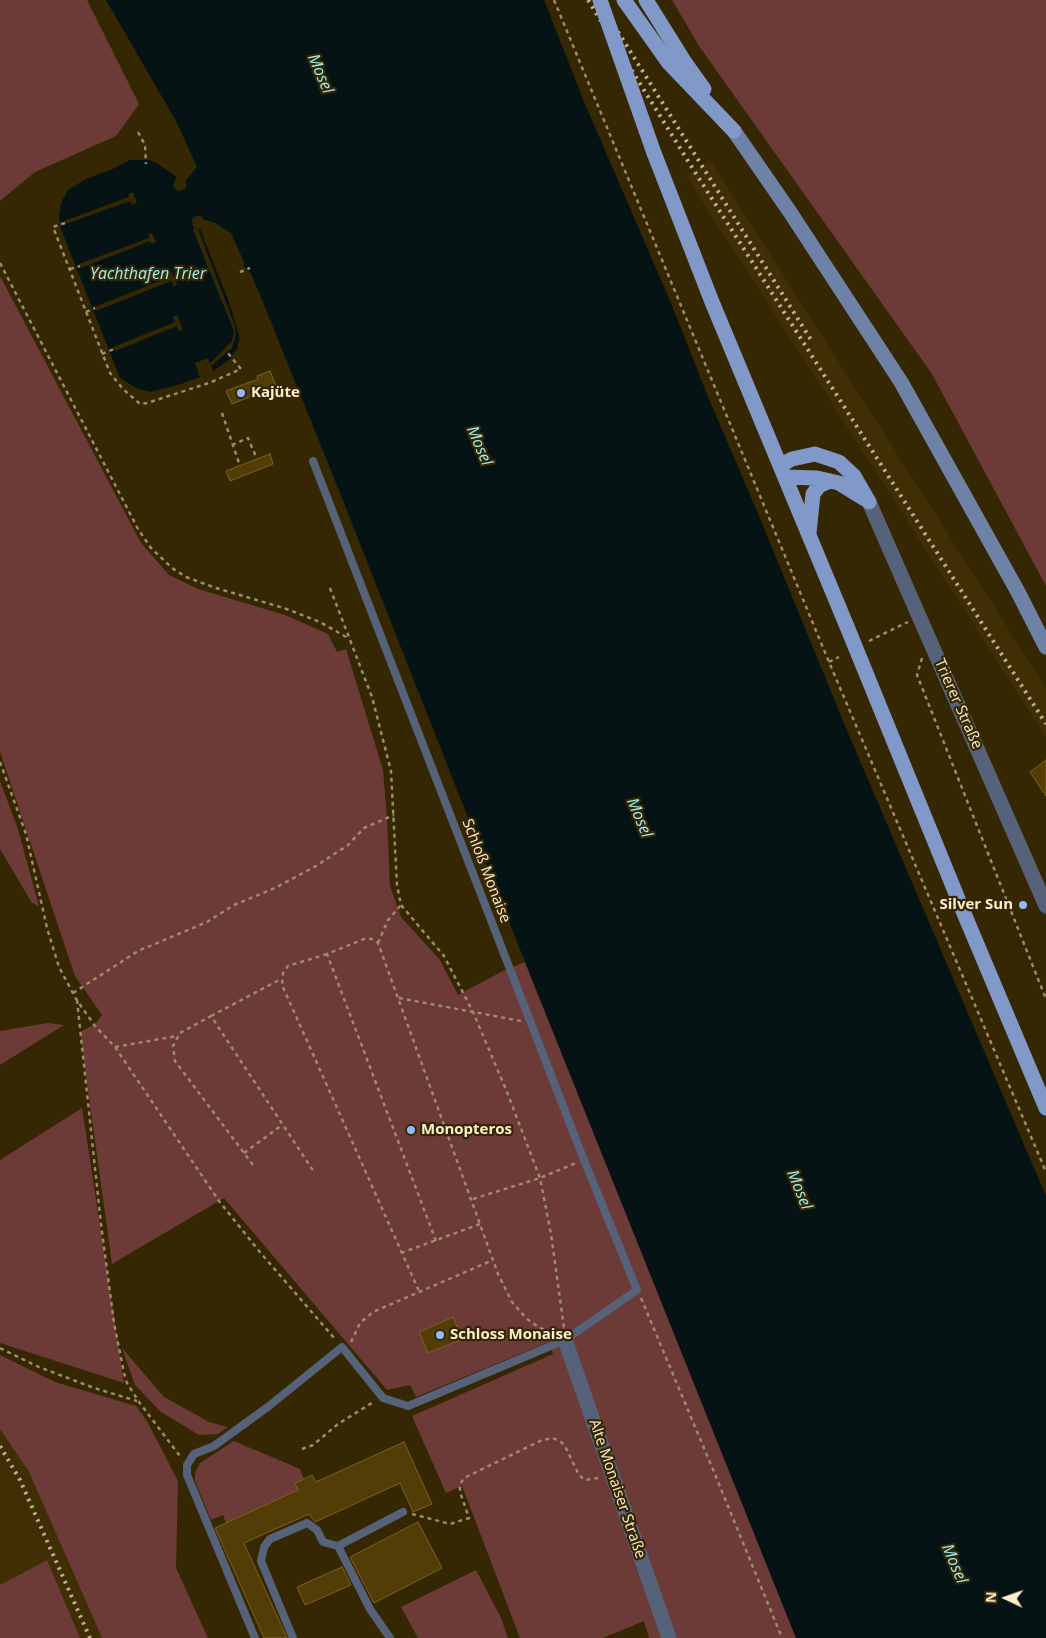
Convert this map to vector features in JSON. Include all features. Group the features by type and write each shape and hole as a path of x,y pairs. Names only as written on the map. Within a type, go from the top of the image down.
{"main road":[{"path":"600,0 654,153 709,292 963,912 1046,1108"},
{"path":"624,0 668,62 734,131"},
{"path":"646,0 684,61 734,131"},
{"path":"783,471 792,459 815,454 839,462 854,476 869,502"},
{"path":"783,471 839,483 869,502"},
{"path":"809,535 813,494 819,486 830,481"}],"street":[{"path":"734,131 790,212 901,382 1018,592 1046,647"},
{"name":"Trierer Straße","path":"869,502 1046,906"},
{"name":"Alte Monaiser Straße","path":"565,1340 669,1638"}],"lane":[{"name":"Schloß Monaise","path":"313,461 584,1160 637,1290"},
{"path":"255,1638 187,1475 187,1465 194,1454 214,1446 345,1350 383,1398 408,1406 565,1340 637,1290"},
{"path":"293,1638 261,1561 264,1547 270,1539 307,1522 317,1530 322,1542 338,1546 403,1512"},
{"path":"338,1546 370,1609 390,1638"}],"path":[{"path":"554,0 829,662 1046,1172"},
{"path":"138,132 145,144 146,164"},
{"path":"65,222 53,227 102,354 110,373 123,389 140,404 209,383 241,369 227,352"},
{"path":"0,262 138,529 151,548 172,568 186,577 284,608 320,622 349,638"},
{"path":"69,270 80,266"},
{"path":"240,272 250,268"},
{"path":"86,312 95,308"},
{"path":"102,354 114,349"},
{"path":"222,413 240,466"},
{"path":"232,445 248,438 257,459"},
{"path":"330,588 372,697 392,771 397,885 401,905 444,956 473,1012 507,1092 540,1178 565,1340"},
{"path":"869,642 920,616"},
{"path":"906,623 910,631"},
{"path":"922,656 917,675 1046,999"},
{"path":"829,662 839,657"},
{"path":"0,762 26,834 59,967 76,999 95,1026 115,1047 219,1201 258,1251 345,1350 360,1323 373,1312 493,1260"},
{"path":"73,993 138,951 207,922 234,905 275,888 316,866 348,845 364,828 394,815"},
{"path":"378,943 388,920 401,905"},
{"path":"419,1291 281,980 288,966 327,954 364,939 372,939 378,943 493,1260 512,1302 527,1319 540,1328 565,1340"},
{"path":"327,954 436,1241"},
{"path":"115,1047 178,1036 211,1016 281,980"},
{"path":"399,998 520,1021 530,1020"},
{"path":"76,999 114,1323 127,1383 139,1402 187,1465"},
{"path":"211,1016 314,1172"},
{"path":"178,1036 173,1046 176,1061 253,1165"},
{"path":"244,1153 282,1125"},
{"path":"472,1200 540,1178 584,1160"},
{"path":"401,1252 480,1224"},
{"path":"637,1290 782,1638"},
{"path":"0,1348 39,1367 94,1388 139,1402"},
{"path":"302,1449 313,1445 360,1409 383,1398"},
{"path":"403,1512 450,1524 469,1518 460,1492 460,1484 464,1478 542,1440 554,1438 561,1442 565,1446 579,1475 585,1480 612,1474"}],"shaded area":[{"path":"0,0 87,0 139,104 116,136 35,172 0,201"},
{"path":"672,0 1046,0 1046,586 932,374 699,46"},
{"path":"710,160 1046,688 1046,737 686,176"},
{"path":"0,276 141,543 169,575 198,589 285,615 328,634 337,652 346,649 383,770 390,886 401,917 440,960 458,995 503,971 525,962 796,1638 649,1638 644,1621 603,1638 520,1638 462,1486 446,1493 412,1416 553,1354 549,1342 416,1397 410,1385 387,1390 224,1198 112,1264 80,1032 95,1024 102,1015 75,976 0,752"},
{"path":"0,781 18,829 39,906 32,903 0,849"},
{"path":"48,1023 64,1025 0,1065 0,1031"},
{"path":"82,1108 124,1383 0,1343 0,1160"},
{"path":"122,1348 164,1397 209,1422 228,1427 218,1434 199,1435 161,1412 135,1385"},
{"path":"0,1355 55,1382 136,1406 147,1421 178,1481 176,1568 208,1638 102,1638 29,1472 0,1429"},
{"path":"0,1429 29,1472 102,1638 80,1638 47,1560 0,1585"},
{"path":"234,1441 300,1469 304,1479 295,1483 298,1490 226,1523 223,1515 211,1520 195,1481 195,1473 200,1463"},
{"path":"47,1560 80,1638 0,1638 0,1585"},
{"path":"476,1570 501,1618 508,1638 418,1638 401,1607"}],"water":[{"path":"106,0 544,0 585,104 671,303 708,397 843,721 1046,1196 1046,1638 796,1638 525,962 338,488 262,300 251,274 244,266 231,233 213,222 204,220 201,216 196,216 192,219 193,227 200,229 229,302 240,338 237,349 229,360 213,371 208,358 195,363 200,377 150,392 136,388 120,378 61,229 59,216 61,203 68,190 86,179 130,160 150,160 158,164 177,177 173,185 179,191 186,188 186,180 197,167 177,123"}],"pier":[{"path":"133,192 137,203 132,205 130,201 66,224 64,221 129,197 128,194"},
{"path":"195,228 198,229 235,326 236,334 232,348 211,366 210,363 232,341 234,331 193,230"},
{"path":"152,233 156,242 152,244 150,241 81,268 79,264 149,238 148,234"},
{"path":"171,271 177,285 174,286 171,281 96,311 94,307 170,277 168,272"},
{"path":"177,315 183,330 179,331 177,326 115,351 113,347 175,322 173,317"}],"building":[{"path":"270,371 276,386 232,404 226,391 258,379 257,376"},
{"path":"270,454 273,464 230,481 226,471"},
{"path":"1046,760 1046,796 1030,772"},
{"name":"Schloss Monaise","path":"453,1317 462,1339 428,1353 419,1332"},
{"path":"404,1442 432,1504 413,1512 400,1483 315,1522 309,1514 244,1543 287,1638 264,1638 215,1528 298,1490 295,1483 312,1475 316,1482"},
{"path":"418,1522 442,1568 374,1603 350,1557"},
{"path":"342,1567 351,1585 305,1605 297,1587"}],"railway":[{"path":"588,0 693,169 1046,724"},
{"path":"598,0 813,343"},
{"path":"0,1446 20,1480 90,1638"}],"place":[{"name":"Kajüte","path":"241,393"},
{"name":"Silver Sun","path":"1023,905"},
{"name":"Monopteros","path":"411,1130"},
{"name":"Schloss Monaise","path":"440,1335"}],"water label":[{"name":"Mosel","path":"320,74"},
{"name":"Yachthafen Trier","path":"148,274"},
{"name":"Mosel","path":"479,446"},
{"name":"Mosel","path":"639,818"},
{"name":"Mosel","path":"799,1190"},
{"name":"Mosel","path":"954,1564"}]}
